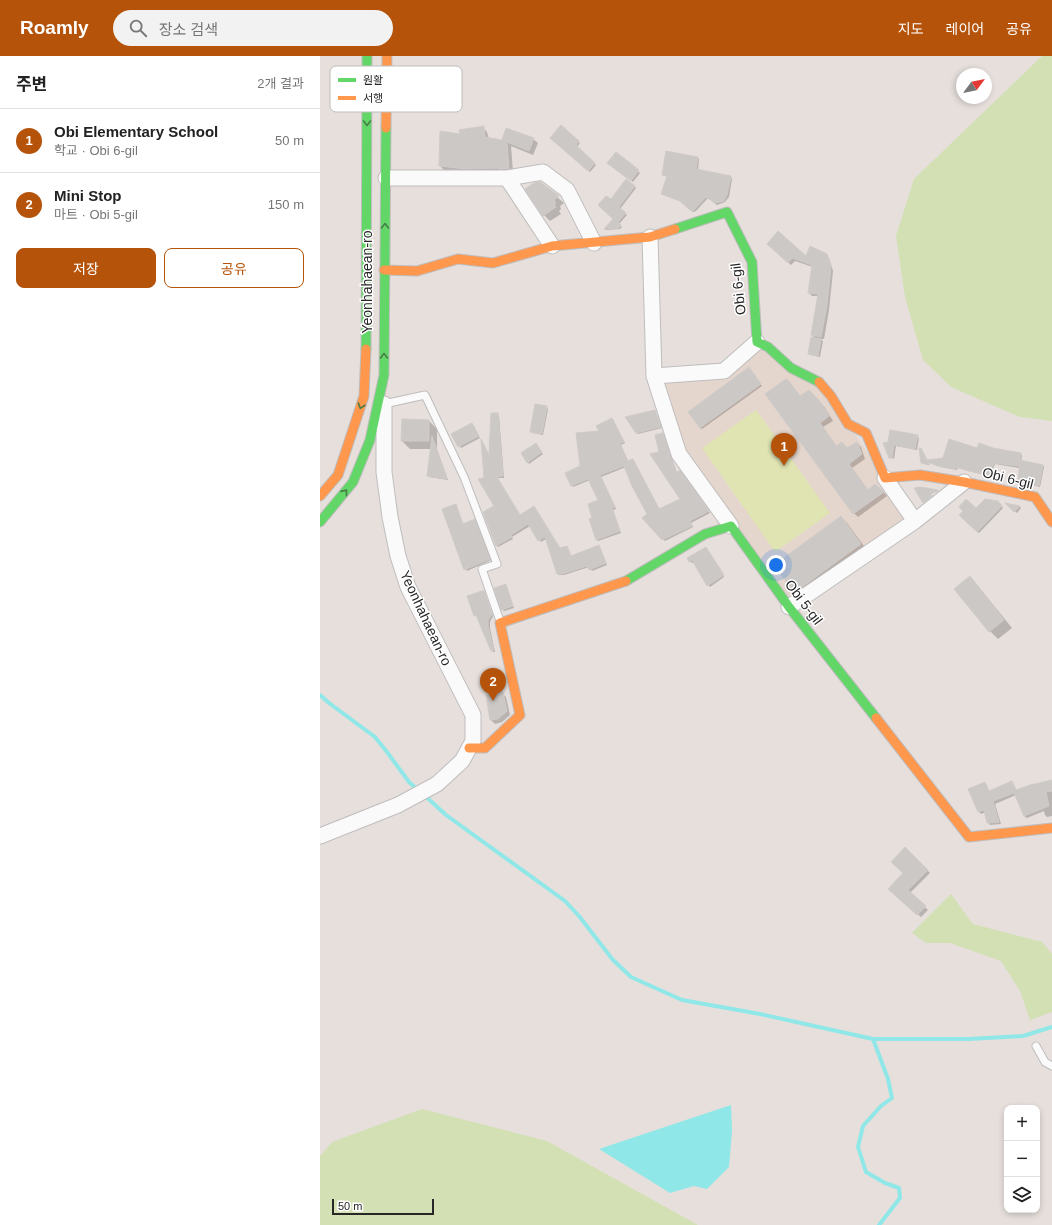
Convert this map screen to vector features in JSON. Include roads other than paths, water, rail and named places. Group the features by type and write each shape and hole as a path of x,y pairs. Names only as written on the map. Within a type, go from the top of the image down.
{"street":[{"name":"Yeonhahaean-ro","path":"368,56 368,66"},
{"name":"Yeonhahaean-ro","path":"387,56 387,66"},
{"name":"Yeonhahaean-ro","path":"320,496 338,475 364,396 367,333 367,112"},
{"name":"Yeonhahaean-ro","path":"320,836 398,805 437,784 462,761 473,741 473,715 408,587 398,556 390,517 384,472 384,270 387,112"},
{"path":"386,178 507,178 543,172 567,190 594,243"},
{"path":"507,178 552,246"},
{"name":"Obi 6-gil","path":"384,270 417,271 458,259 493,263 552,246 650,237 727,212 752,262 758,342"},
{"path":"469,748 485,748 520,715 500,623 623,583 705,534 731,526 678,454 654,376 650,237"},
{"path":"654,376 724,371 758,342 768,347 791,368 817,380 831,396 848,424 866,434 885,478 916,521"},
{"name":"Yeonhahaean-ro","path":"320,522 353,482 370,440 384,375"},
{"name":"Obi 6-gil","path":"885,478 920,475 964,482 1035,498 1052,522"},
{"path":"789,607 916,521 964,482"},
{"path":"1035,498 1052,501"},
{"name":"Obi 5-gil","path":"731,526 789,607 969,837 1052,828"}],"lane":[{"path":"384,404 425,395 464,477 497,564 482,569 500,623"},
{"path":"1036,1046 1045,1062 1052,1066"}],"water":[{"path":"731,1105 732,1131 729,1167 707,1189 694,1186 670,1193 599,1149"}],"waterway":[{"path":"320,695 375,737 409,782 418,790"},
{"path":"423,794 446,815 565,901 579,916 613,960 631,977 682,1000 760,1014 873,1039 969,1039 1023,1036 1052,1027"},
{"path":"873,1039 888,1079 892,1098 881,1106 863,1126 858,1147 866,1172 885,1183 899,1188 900,1198 879,1225"}],"place":[{"name":"Obi Elementary School","path":"784,466"},
{"name":"Mini Stop","path":"493,701"}]}
